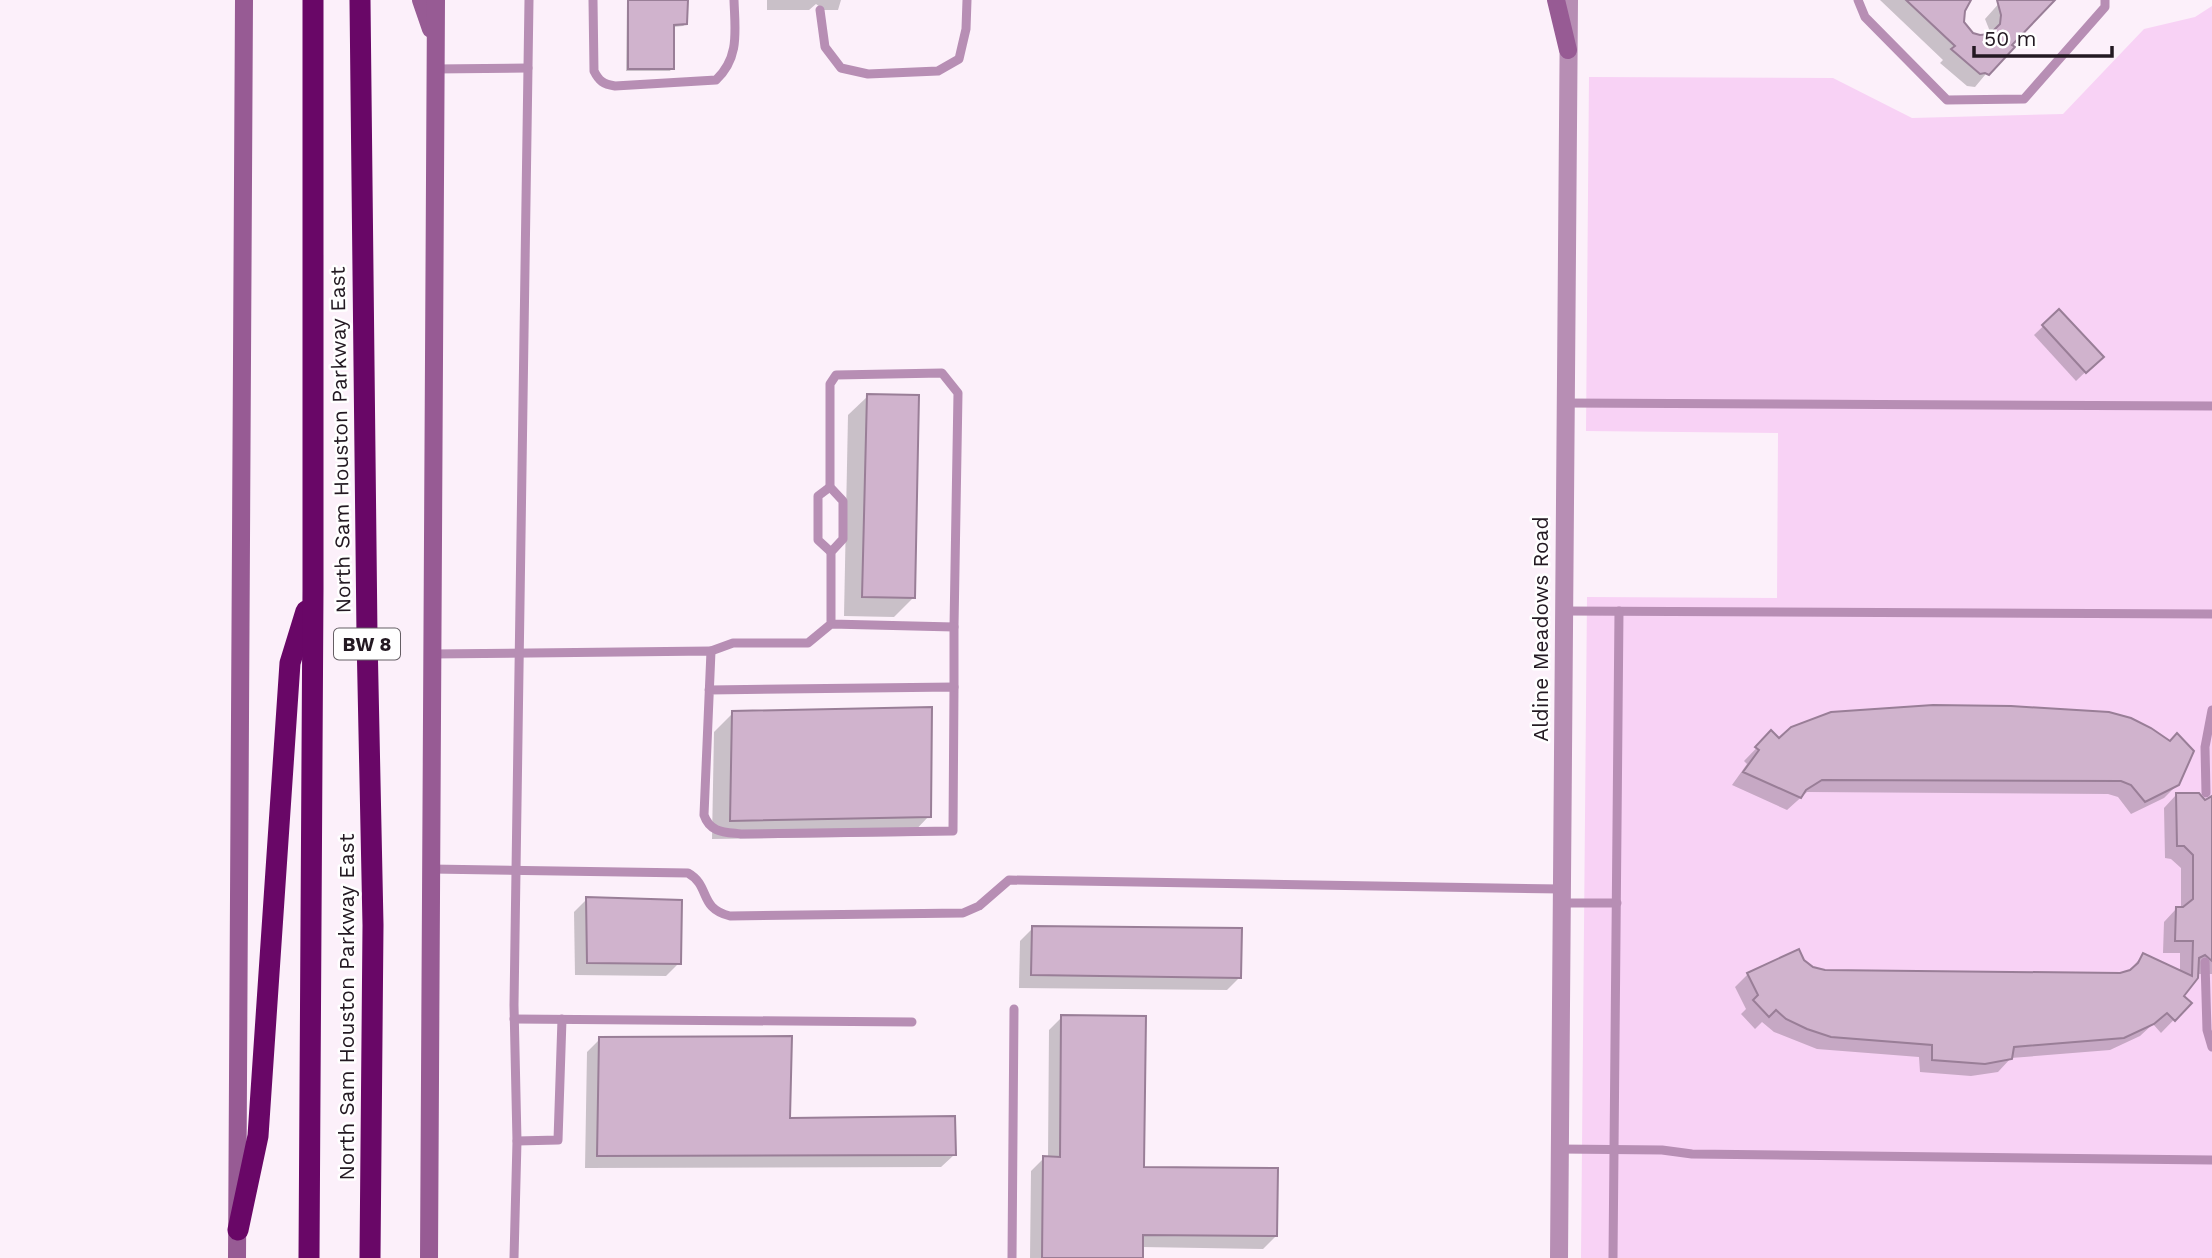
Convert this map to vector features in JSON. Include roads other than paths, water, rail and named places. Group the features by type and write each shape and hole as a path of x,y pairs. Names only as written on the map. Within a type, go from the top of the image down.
{"highway":[{"name":"North Sam Houston Parkway East","path":"309,1258 313,0"},
{"name":"North Sam Houston Parkway East","path":"360,0 373,925 370,1258"},
{"path":"238,1230 258,1136 290,663 313,589"}],"main road":[{"path":"237,1258 244,0"},
{"path":"244,32 258,0"},
{"path":"421,0 435,42"},
{"path":"429,1258 436,0"},
{"path":"1556,0 1568,50"}],"street":[{"name":"Aldine Meadows Road","path":"1559,1258 1569,0"}],"lane":[{"path":"514,1258 517,1141 514,1019 528,0"},
{"path":"593,0 594,71 605,85 716,80 726,71 733,57 736,34 734,0"},
{"path":"820,10 825,47 841,68 869,74 938,71 959,59 966,29 967,0"},
{"path":"1858,0 1865,17 1947,100 2024,99 2105,7 2105,0"},
{"path":"435,69 528,68"},
{"path":"711,650 704,815 708,825 717,831 741,834 953,831 958,393 942,373 836,375 830,384 830,487 843,500 843,539 831,552 831,624"},
{"path":"1564,402 2212,406"},
{"path":"830,487 818,496 818,540 831,552"},
{"path":"1564,611 2212,614"},
{"path":"1613,1258 1619,611"},
{"path":"432,654 711,650 733,643 808,643 831,624 954,627"},
{"path":"709,690 954,687"},
{"path":"2206,793 2205,747 2212,710"},
{"path":"431,869 688,873 697,878 710,906 719,913 730,916 963,912 979,906 1009,880 1561,896 1617,904"},
{"path":"2205,962 2207,1030 2212,1047"},
{"path":"1012,1258 1014,1009"},
{"path":"514,1019 912,1022"},
{"path":"517,1141 558,1140 562,1019"},
{"path":"1559,1149 1662,1150 1692,1154 2212,1160"}]}
